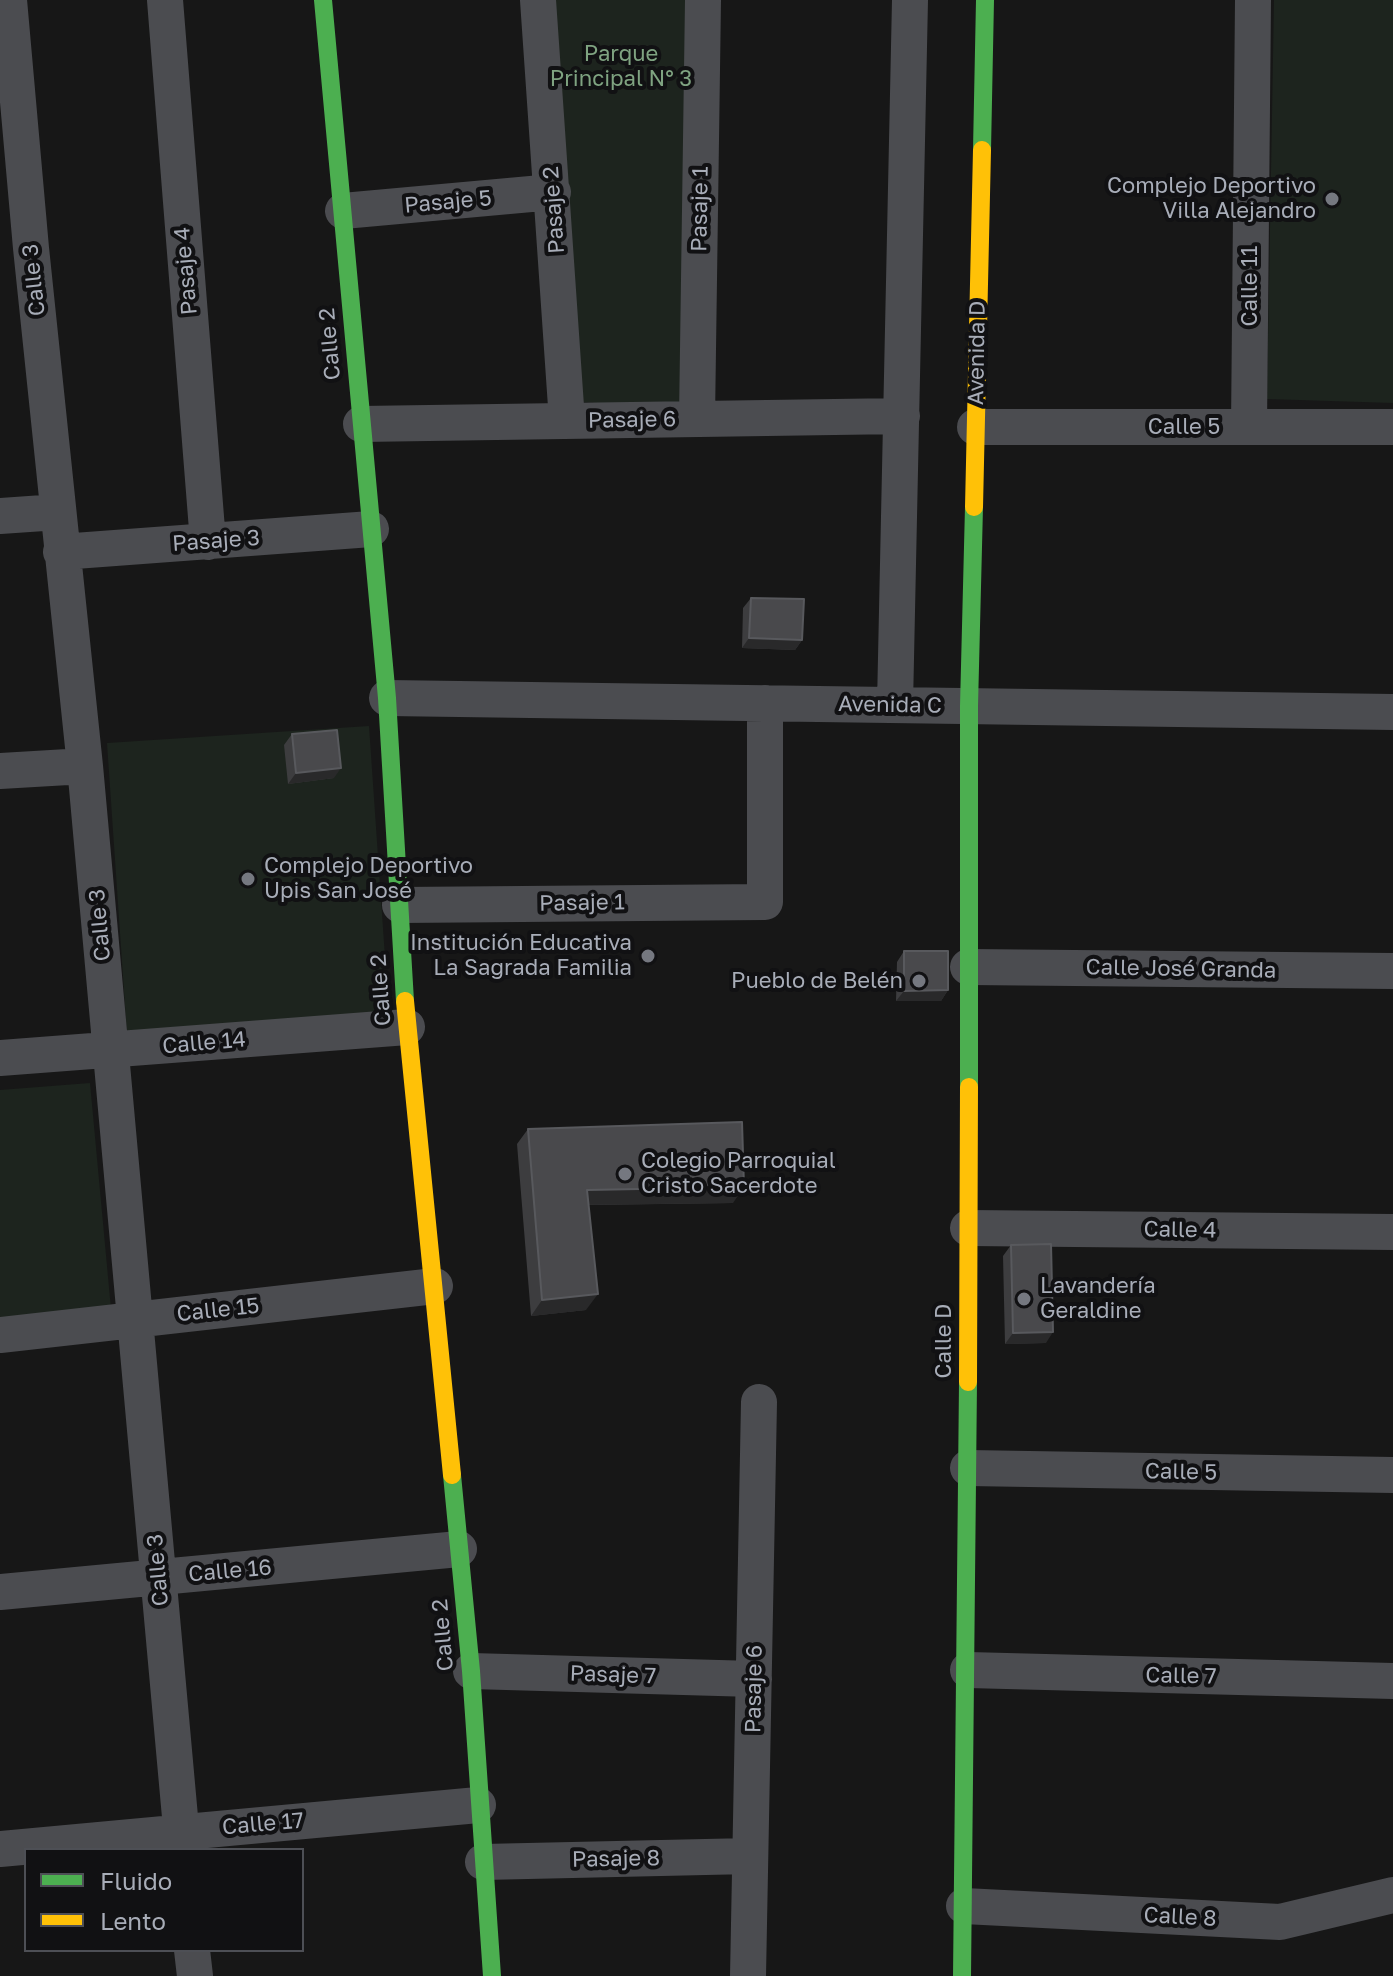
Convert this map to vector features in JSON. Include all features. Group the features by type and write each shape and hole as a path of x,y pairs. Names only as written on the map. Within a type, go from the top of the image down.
{"street":[{"name":"Calle 3","path":"9,0 16,250 58,512 85,766 183,1841"},
{"name":"Pasaje 4","path":"165,0 208,542"},
{"name":"Calle 2","path":"323,0 387,698 407,1027 471,1671 492,1976"},
{"name":"Pasaje 2","path":"538,0 567,421"},
{"name":"Pasaje 1","path":"697,419 703,0"},
{"path":"895,705 910,0"},
{"name":"Avenida D","path":"969,706 985,0"},
{"name":"Calle 11","path":"1249,427 1253,0"},
{"name":"Pasaje 5","path":"343,211 553,192"},
{"name":"Pasaje 6","path":"361,424 902,416"},
{"name":"Calle 5","path":"975,427 1393,427"},
{"path":"0,516 58,512"},
{"name":"Pasaje 3","path":"61,552 371,529"},
{"name":"Avenida C","path":"387,698 1393,712"},
{"name":"Pasaje 1","path":"400,905 765,902 765,703"},
{"name":"Calle D","path":"962,1976 968,1670 969,706"},
{"path":"0,771 85,766"},
{"name":"Calle José Granda","path":"968,967 1393,971"},
{"name":"Calle 14","path":"0,1058 407,1027"},
{"name":"Calle 4","path":"968,1228 1393,1232"},
{"name":"Calle 15","path":"0,1335 435,1286"},
{"name":"Pasaje 6","path":"748,1976 759,1402"},
{"name":"Calle 5","path":"968,1468 1393,1475"},
{"name":"Calle 16","path":"0,1592 459,1549"},
{"name":"Calle 7","path":"968,1670 1393,1681"},
{"name":"Pasaje 7","path":"471,1671 754,1679"},
{"name":"Calle 17","path":"0,1849 183,1841 478,1805"},
{"name":"Pasaje 8","path":"483,1862 750,1856"},
{"name":"Calle 8","path":"964,1906 1280,1922 1393,1895"},
{"path":"192,1952 195,1976"}],"green space":[{"name":"Parque Principal N° 3","path":"550,0 685,0 687,409 582,402"},
{"name":"Complejo Deportivo Villa Alejandro","path":"1274,0 1393,0 1393,403 1267,399"},
{"name":"Complejo Deportivo Upis San José","path":"369,726 389,1015 127,1035 107,743"},
{"path":"90,1083 111,1309 0,1318 0,1090"}],"building":[{"path":"751,598 804,599 802,640 749,638"},
{"path":"337,730 341,768 296,773 292,734"},
{"name":"Pueblo de Belén","path":"904,951 948,951 948,990 904,991"},
{"path":"742,1122 744,1187 587,1190 598,1294 542,1300 528,1129"},
{"name":"Lavandería Geraldine","path":"1051,1244 1053,1332 1013,1333 1011,1245"}],"traffic: fast":[{"path":"323,0 387,698 405,1001"},
{"path":"982,150 985,0"},
{"path":"969,1087 969,706 974,507"},
{"path":"962,1976 968,1382"},
{"path":"452,1475 471,1671 492,1976"}],"traffic: slow":[{"path":"974,507 982,150"},
{"path":"405,1001 452,1475"},
{"path":"968,1382 969,1087"}],"place":[{"name":"Complejo Deportivo Villa Alejandro","path":"1332,199"},
{"name":"Complejo Deportivo Upis San José","path":"248,879"},
{"name":"Institución Educativa La Sagrada Familia","path":"648,956"},
{"name":"Pueblo de Belén","path":"919,981"},
{"name":"Colegio Parroquial Cristo Sacerdote","path":"625,1174"},
{"name":"Lavandería Geraldine","path":"1024,1299"}]}
